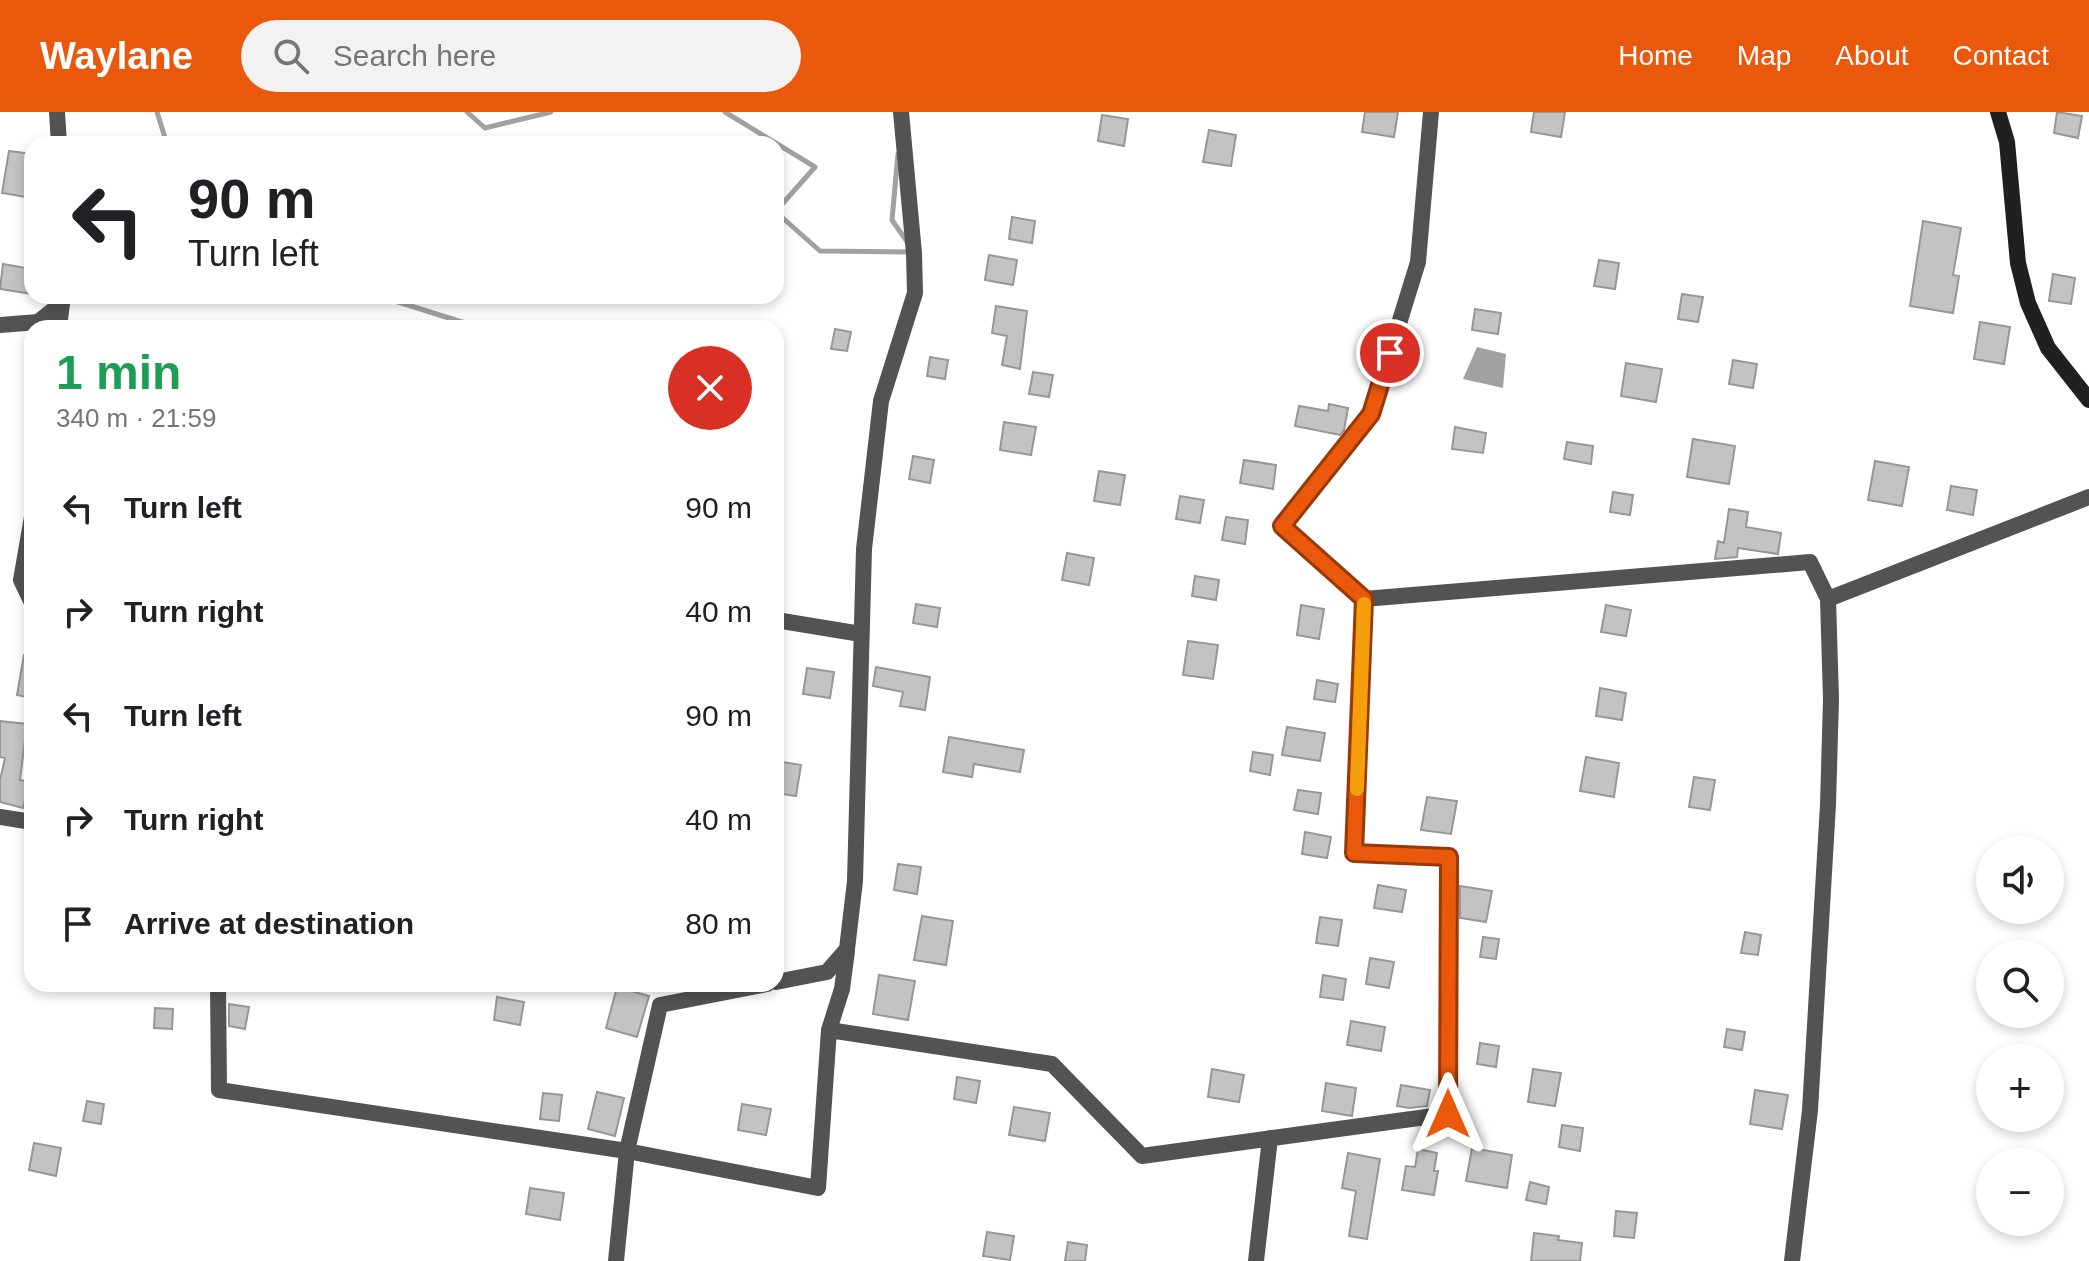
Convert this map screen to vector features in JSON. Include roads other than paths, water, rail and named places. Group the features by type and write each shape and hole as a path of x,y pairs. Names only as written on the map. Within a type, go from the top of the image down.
{"main road":[{"path":"1998,112 2007,142 2018,263 2028,303 2048,348 2089,400"}],"street":[{"path":"57,112 58,136"},
{"path":"218,992 219,1090 627,1151 818,1188 829,1030 842,989 855,881 864,549 881,401 915,293 901,112"},
{"path":"1431,112 1418,262 1371,414 1282,526 1364,599 1810,562 1828,599 1831,699 1828,805 1810,1110 1792,1261"},
{"path":"40,320 58,304"},
{"path":"0,325 24,323"},
{"path":"1828,599 2089,497"},
{"path":"24,563 21,580 24,586"},
{"path":"829,1030 1052,1064 1142,1156 1448,1114 1449,857 1354,853 1364,599"},
{"path":"784,621 861,634"},
{"path":"0,817 24,821"},
{"path":"784,980 827,972 847,949"},
{"path":"616,1261 627,1151 660,1005 726,992"},
{"path":"1256,1261 1270,1138"}],"waterway":[{"path":"157,112 164,136"},
{"path":"467,112 485,128 551,112"},
{"path":"725,112 764,136"},
{"path":"784,148 815,167 784,202"},
{"path":"898,154 892,220 908,243"},
{"path":"784,219 820,251 912,252"},
{"path":"404,304 456,320"}]}
